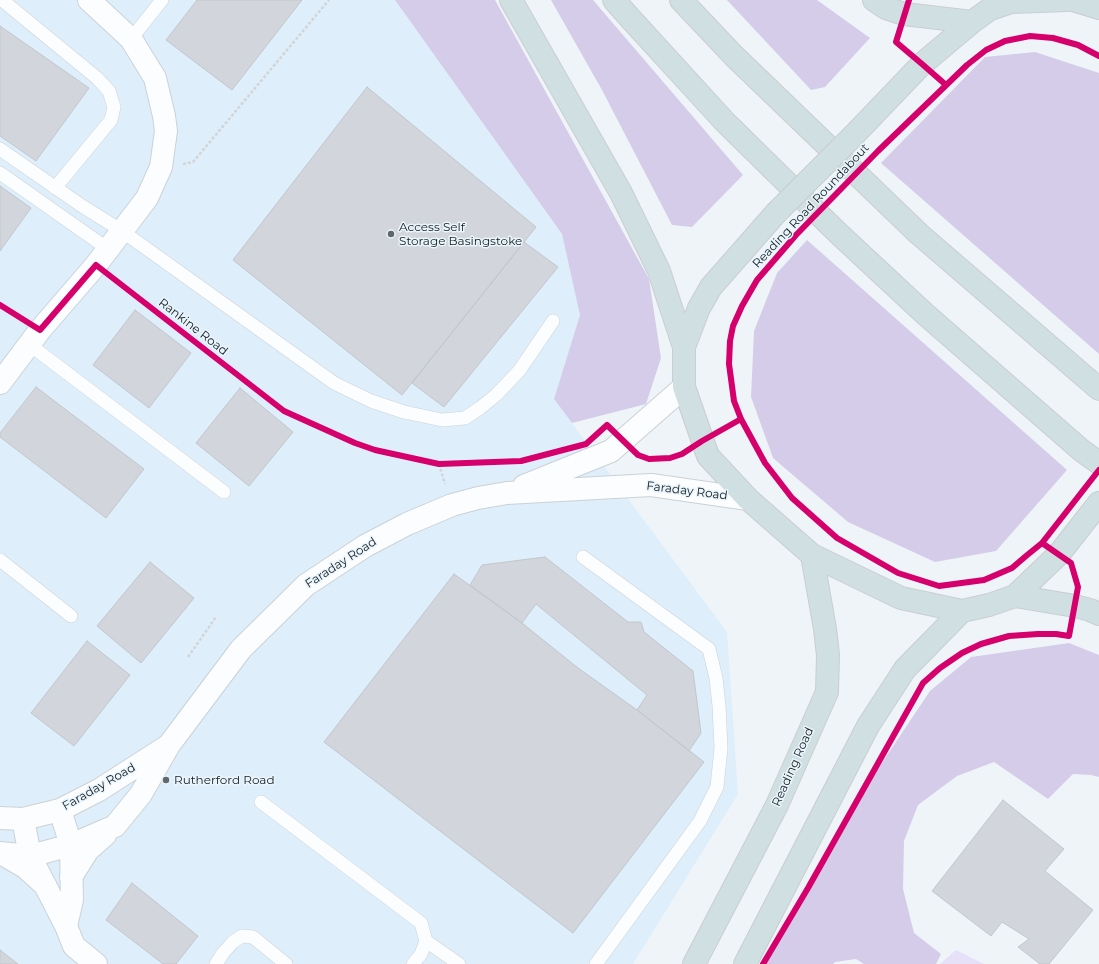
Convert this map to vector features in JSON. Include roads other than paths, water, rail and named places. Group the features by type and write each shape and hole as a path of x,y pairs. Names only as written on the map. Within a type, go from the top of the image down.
{"highway":[{"path":"511,0 621,192 659,271 684,347"},
{"path":"614,0 725,122 839,234 925,314 1081,450 1099,463"},
{"path":"681,0 734,56 919,234 1099,389"},
{"path":"874,0 886,8 904,14 972,22"},
{"name":"Reading Road Roundabout","path":"1067,0 1012,1 990,9 972,22 922,64 776,213 710,287 699,308 684,347 684,387 708,456 748,499 812,555 901,598 962,611 989,605 1014,596 1059,554 1099,503"},
{"path":"1073,0 1099,8"},
{"name":"Reading Road","path":"694,964 777,805 827,692 828,655 812,555"},
{"path":"1014,596 1075,606 1099,614"},
{"path":"746,964 868,726 905,669 962,611"}],"street":[{"path":"0,383 40,330 96,265 147,198 161,167 166,131 155,78 131,39 89,0"},
{"name":"Faraday Road","path":"507,493 611,452 684,387"},
{"name":"Faraday Road","path":"1,853 30,856 71,845 115,826 141,794 169,745 241,649 306,585 365,546 407,524 452,505 478,498 507,493 652,485 748,499"},
{"name":"Faraday Road","path":"0,818 23,819 60,810 99,790 169,745"},
{"path":"60,810 71,845 72,900 66,926"},
{"path":"23,819 30,856 66,926 74,946 96,964"},
{"path":"71,878 88,850 115,826"},
{"path":"1,853 25,867 45,885"}],"lane":[{"path":"2,0 97,78 109,91 114,107 111,120 55,188"},
{"path":"131,39 162,0"},
{"path":"0,149 55,188 122,231 334,383 371,401 404,412 442,420 465,418 496,395 519,371 553,321"},
{"path":"0,173 108,249"},
{"path":"30,345 224,492"},
{"path":"583,558 709,649 716,678 721,748 717,787 700,821 596,964"},
{"path":"0,560 71,616"},
{"path":"261,802 421,922 426,941 422,954 413,964"},
{"path":"216,964 232,942 242,936 253,937 286,964"},
{"path":"426,941 459,964"}],"place":[{"name":"Access Self Storage Basingstoke","path":"391,234"},
{"name":"Rutherford Road","path":"166,780"}]}
